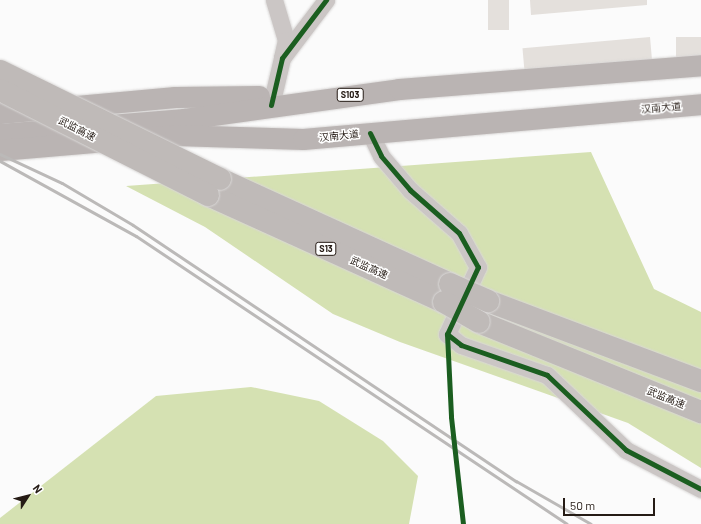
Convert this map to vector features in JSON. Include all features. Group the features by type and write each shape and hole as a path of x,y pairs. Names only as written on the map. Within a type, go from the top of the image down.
{"highway":[{"name":"武监高速","path":"0,71 214,187"},
{"name":"武监高速","path":"0,90 447,293 488,301 701,381"},
{"name":"武监高速","path":"447,293 479,322 701,412"}],"main road":[{"name":"S103","path":"0,113 175,97 272,101 321,99 399,89 701,65"},
{"name":"S103","path":"0,134 184,119 272,101"},
{"name":"汉南大道","path":"0,150 175,135 296,139 701,104"}],"street":[{"path":"272,101 286,40 274,0"},
{"path":"282,58 326,0"},
{"path":"370,133 382,156 410,190 460,233 478,267 448,334 461,345 547,375 626,450 701,489"}],"green space":[{"path":"591,152 654,289 701,312 701,468 628,423 400,342 333,314 205,227 126,186"},
{"path":"251,387 319,401 383,441 418,476 409,524 0,524 0,518 156,396"}],"building":[{"path":"488,0 509,0 509,30 488,30"},
{"path":"530,0 647,0 647,5 531,15"},
{"path":"650,37 652,60 524,71 522,48"},
{"path":"676,37 701,37 701,60 676,60"}],"railway":[{"path":"0,154 62,183 133,225 516,481 591,524"},
{"path":"0,161 136,236 567,524"}],"cycle path":[{"path":"271,105 282,58 326,0"},
{"path":"370,133 381,156 410,190 459,233 478,267 447,334 451,417 463,524"},
{"path":"447,334 461,345 547,375 626,450 701,489"}]}
